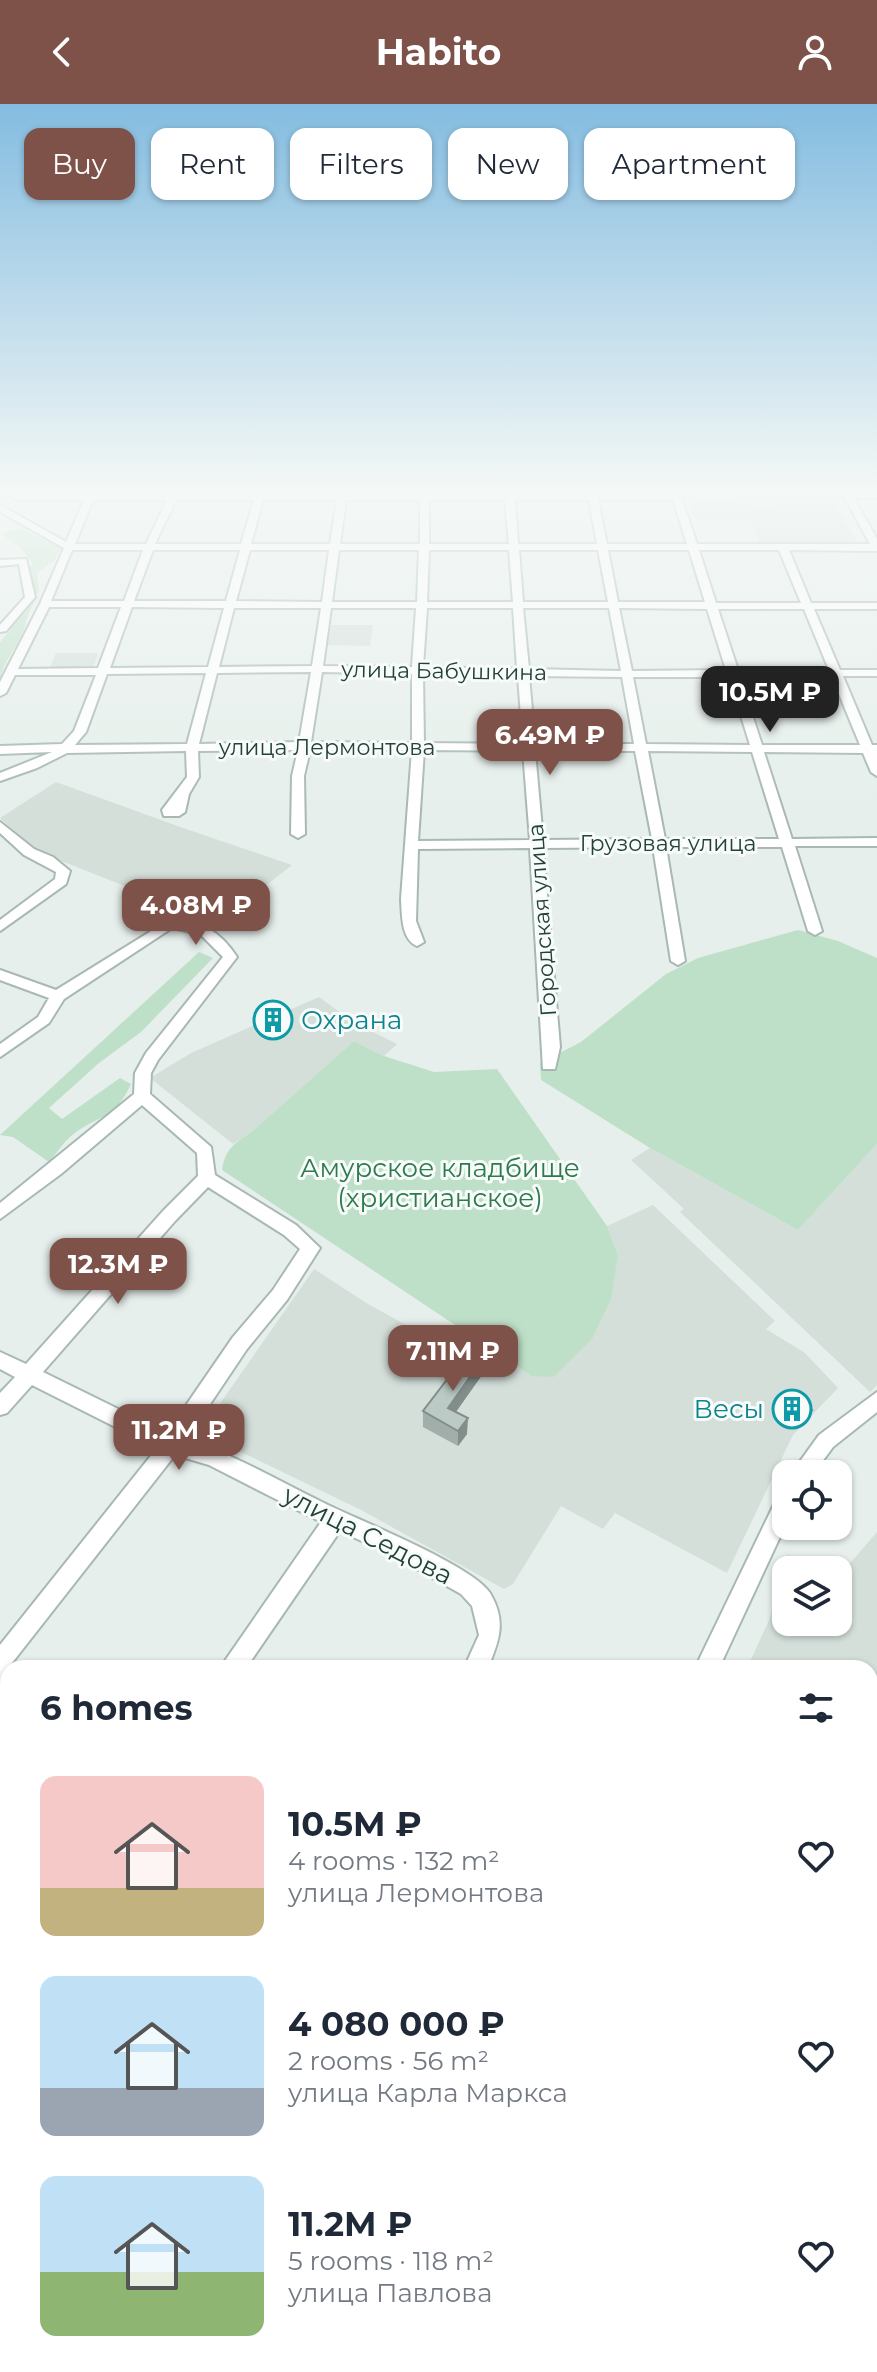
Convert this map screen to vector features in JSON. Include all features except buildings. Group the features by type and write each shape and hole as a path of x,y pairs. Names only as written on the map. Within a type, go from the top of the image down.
{"street":[{"path":"1,632 30,597 29,593"},
{"path":"0,693 50,593"},
{"path":"0,777 66,749 80,732 132,593"},
{"path":"183,794 193,777 192,747 231,593"},
{"path":"298,834 298,776 318,669 328,593"},
{"path":"417,942 411,931 408,910 421,593"},
{"name":"Городская улица","path":"519,593 552,1047 549,1065"},
{"path":"611,593 678,961"},
{"path":"705,593 815,931"},
{"path":"802,593 835,673 872,749 877,772"},
{"path":"45,604 877,606"},
{"name":"улица Бабушкина","path":"12,672 318,669 877,673"},
{"name":"улица Лермонтова","path":"0,750 304,746 872,749"},
{"path":"0,826 29,852 63,871 61,881 0,927"},
{"name":"Грузовая улица","path":"411,845 877,842"},
{"path":"0,1052 44,1020 58,996 169,924 188,924 211,933 230,957 152,1057 143,1073 142,1096 54,1173 0,1212"},
{"path":"0,975 58,996"},
{"path":"0,1407 169,1216 207,1178 205,1151 142,1096"},
{"path":"2,1660 171,1445 240,1343 280,1295 311,1248 290,1230 207,1178"},
{"name":"улица Седова","path":"0,1360 171,1445 214,1457 398,1547 469,1587 481,1599 488,1617 490,1635 479,1660"},
{"path":"812,1460 826,1441 877,1400"},
{"path":"238,1660 336,1518"},
{"path":"711,1660 772,1531"}],"shaded area":[{"path":"331,625 373,625 370,646 328,645"},
{"path":"56,653 98,653 93,668 50,668"},
{"path":"56,782 292,865 218,923 36,851 0,818"},
{"path":"319,997 353,1022 397,1044 384,1056 354,1041 250,1133 233,1144 150,1078 191,1053"},
{"path":"877,1144 877,1385 870,1392 680,1212 684,1209 631,1160 650,1148 798,1230"},
{"path":"653,1205 775,1321 766,1329 805,1353 838,1388 793,1435 781,1460 772,1460 772,1479 727,1573 615,1513 603,1529 561,1506 513,1584 504,1589 363,1511 200,1432 314,1269 368,1304 444,1346 462,1361 479,1342 532,1375 618,1255 607,1226"},
{"path":"877,1532 877,1660 751,1660 772,1611 772,1636 852,1636 852,1561"}],"green space":[{"path":"34,597 38,597 0,677 0,643"},
{"path":"798,930 838,941 877,958 877,1144 798,1230 650,1148 541,1080 540,1063 581,1042 666,974 698,958"},
{"path":"199,952 213,958 141,1032 99,1063 49,1108 62,1119 120,1078 131,1084 111,1112 70,1137 49,1162 13,1137 0,1135"},
{"name":"Амурское кладбище (христианское)","path":"354,1041 384,1056 434,1072 497,1069 607,1226 618,1255 611,1299 592,1339 553,1377 532,1376 222,1170 225,1157 234,1144"}],"place":[{"name":"Охрана","path":"273,1020"},
{"name":"Весы","path":"792,1409"}]}
